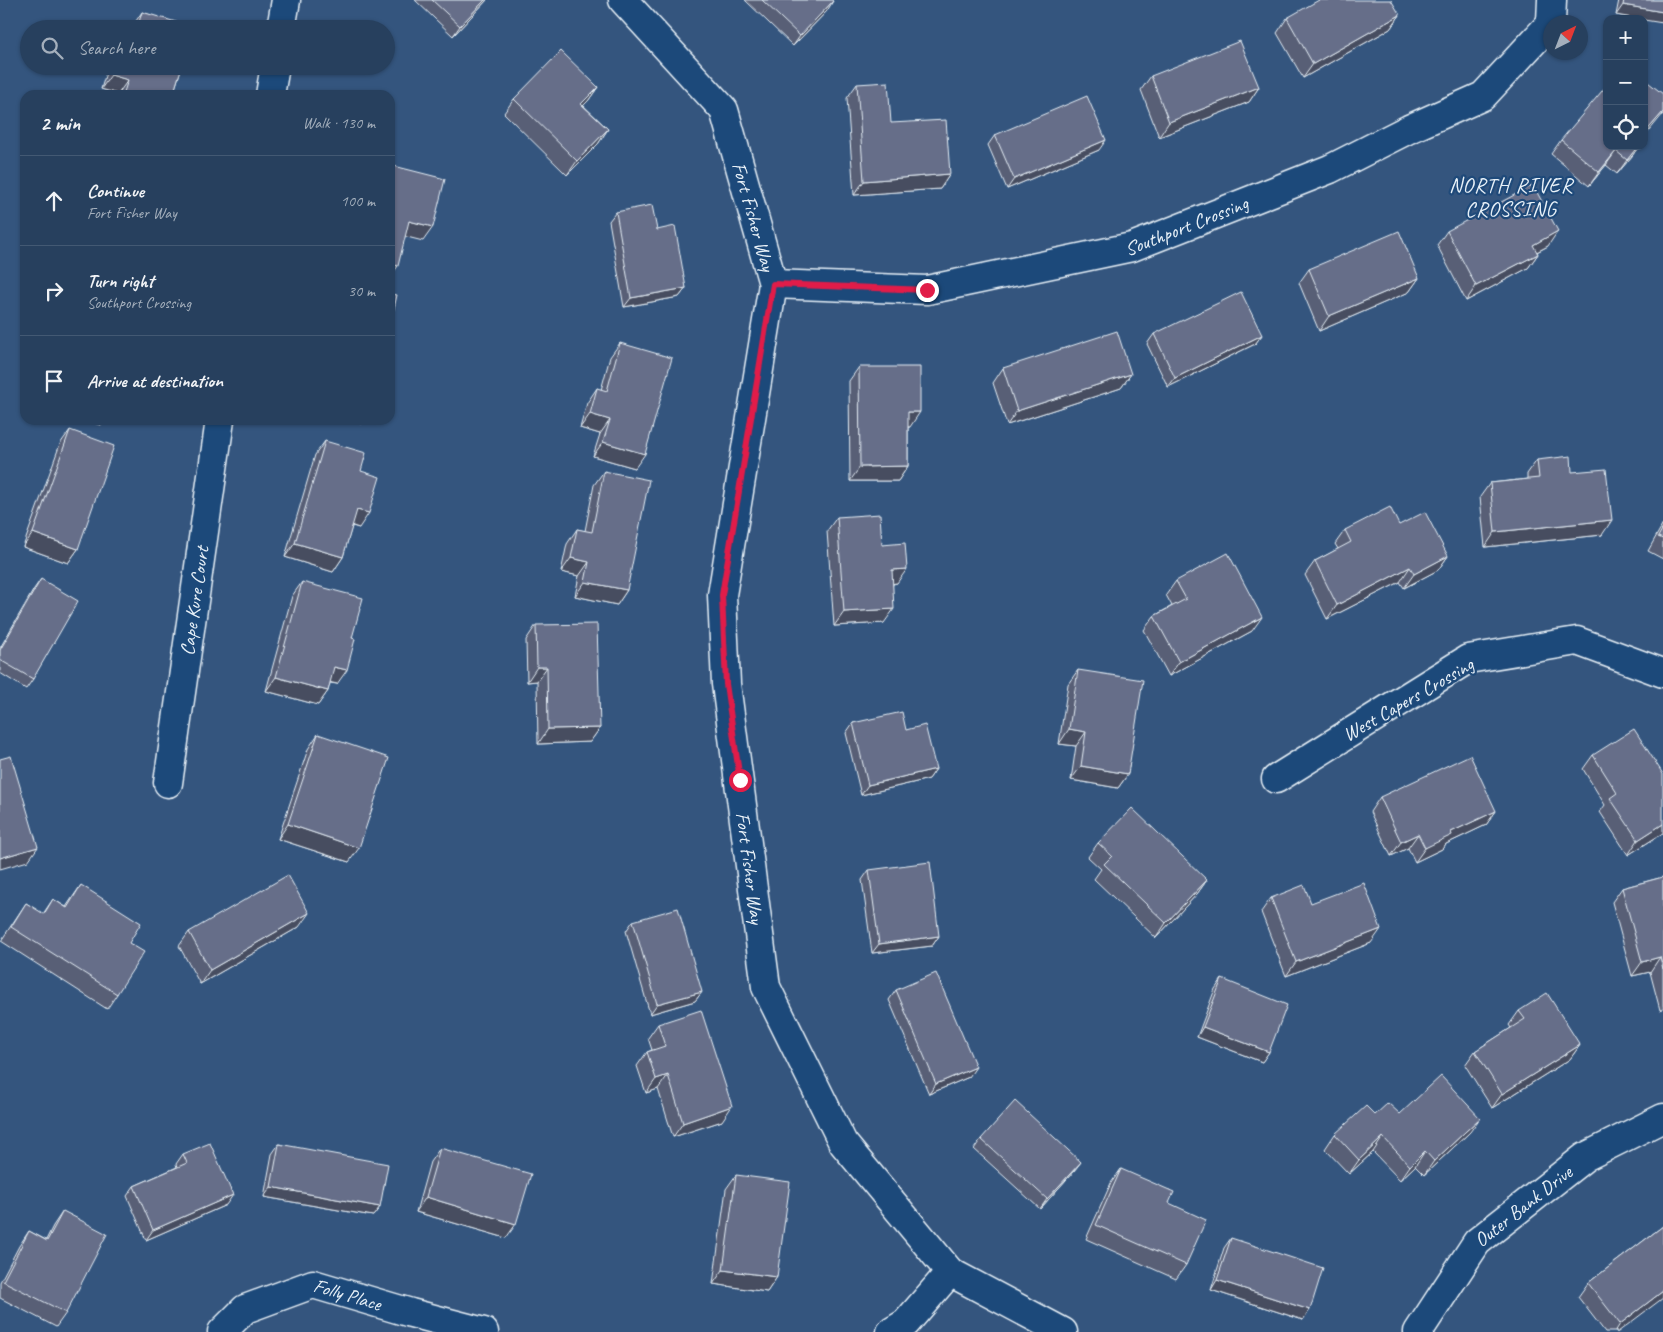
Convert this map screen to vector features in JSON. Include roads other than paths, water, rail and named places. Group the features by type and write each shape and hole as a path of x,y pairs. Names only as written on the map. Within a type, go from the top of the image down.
{"street":[{"path":"283,20 286,0"},
{"name":"Fort Fisher Way","path":"622,0 724,110 773,284 722,595 726,684 766,986 843,1143 950,1272 1063,1332"},
{"name":"Southport Crossing","path":"1551,15 1552,0"},
{"name":"Southport Crossing","path":"773,284 927,290 1132,247 1330,169 1409,129 1483,96 1543,32"},
{"path":"271,90 273,75"},
{"name":"Cape Kure Court","path":"168,783 219,425"},
{"name":"West Capers Crossing","path":"1276,779 1468,659 1577,641 1663,672"},
{"name":"Outer Bank Drive","path":"1418,1332 1477,1242 1586,1157 1663,1118"},
{"path":"891,1332 906,1324 950,1272"},
{"name":"Folly Place","path":"222,1332 245,1309 314,1284 411,1313 484,1332"}],"district":[{"name":"NORTH RIVER CROSSING","path":"1511,197"}]}
